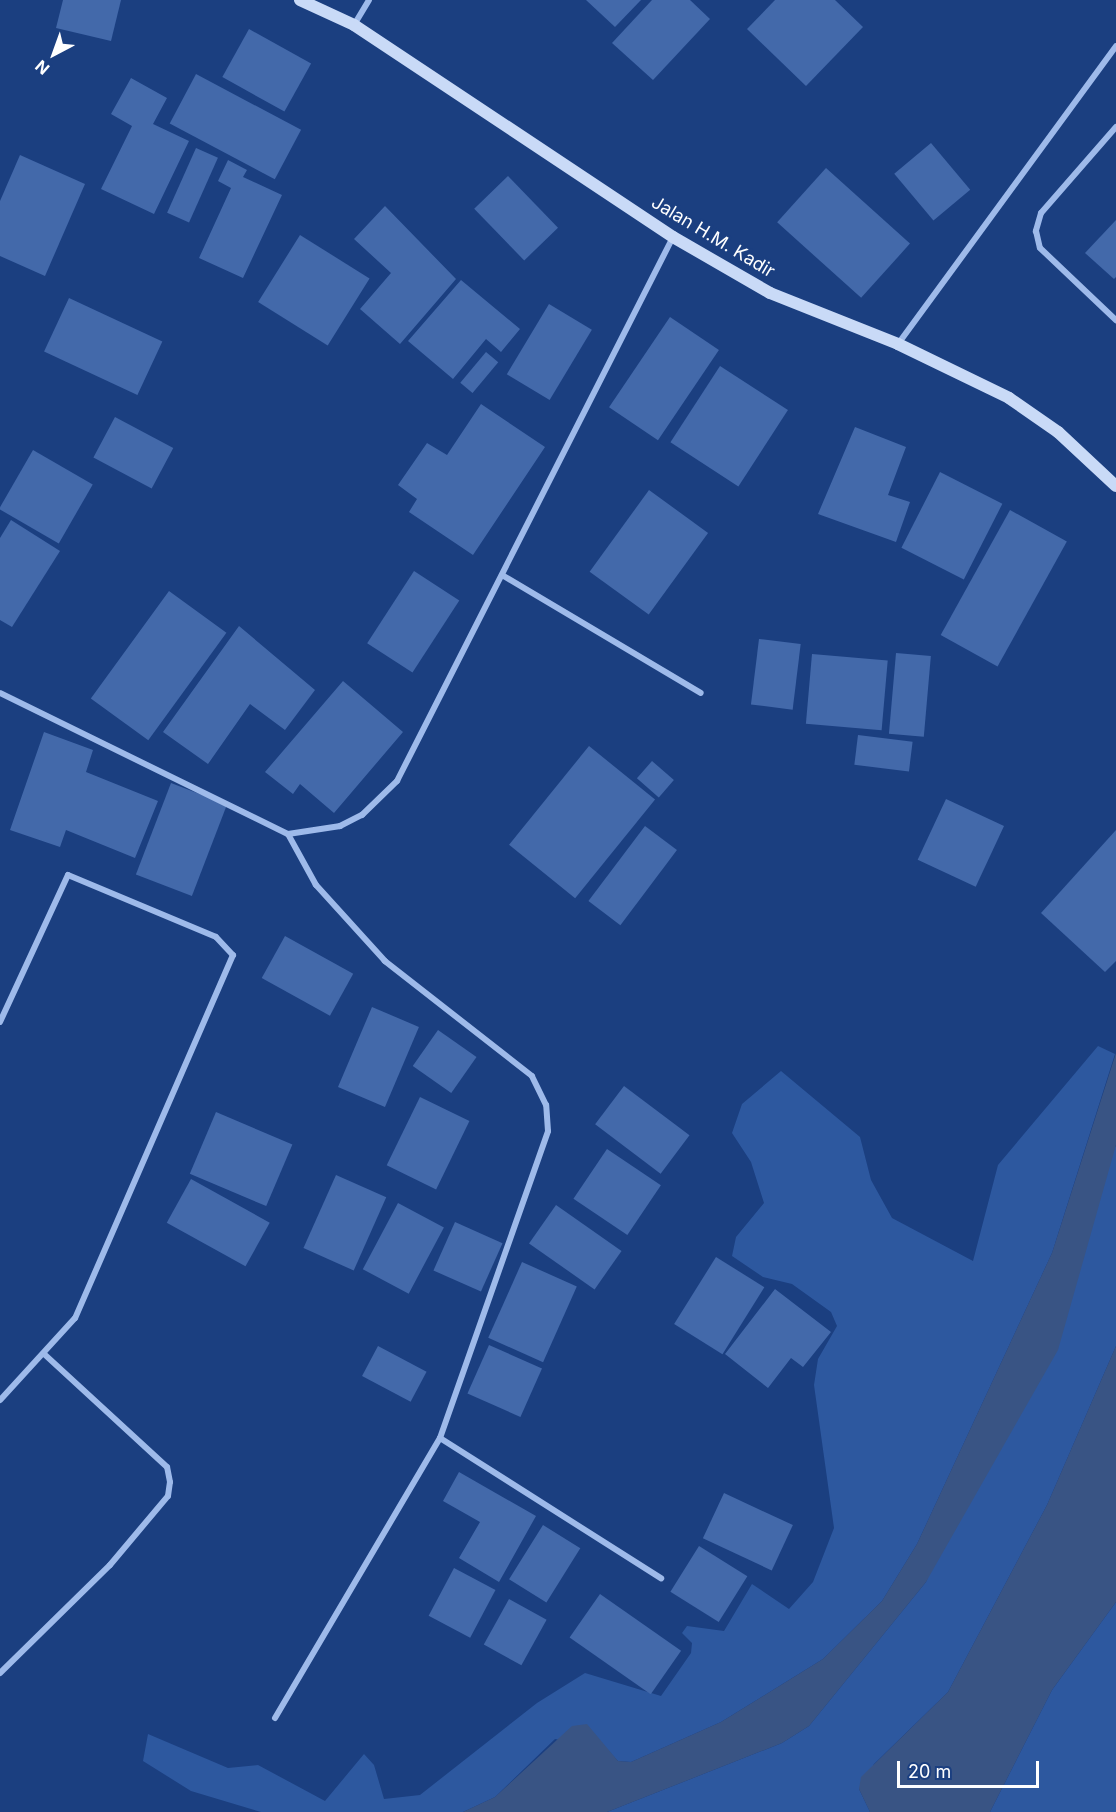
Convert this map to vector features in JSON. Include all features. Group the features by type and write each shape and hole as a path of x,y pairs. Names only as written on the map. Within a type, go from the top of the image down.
{"street":[{"name":"Jalan H.M. Kadir","path":"300,0 354,25 673,237 770,293 898,344 1009,398 1058,432 1116,486"},
{"path":"354,25 369,0"},
{"path":"898,344 1116,46"},
{"path":"1116,127 1041,213 1036,231 1040,248 1116,320"},
{"path":"0,693 288,834 340,826 362,815 397,781 673,237"},
{"path":"502,575 700,693"},
{"path":"275,1718 440,1438 516,1233 548,1131 546,1105 532,1076 385,961 316,885 288,834"},
{"path":"0,1022 68,875 216,937 233,954 75,1318 45,1355 0,1400"},
{"path":"0,1673 110,1564 168,1496 170,1482 167,1467 45,1355"},
{"path":"440,1438 661,1578"}],"shaded area":[{"path":"1098,1046 1115,1054 1052,1253 917,1544 882,1601 823,1659 721,1722 631,1762 618,1761 606,1748 555,1739 495,1797 463,1812 261,1812 191,1791 143,1761 148,1734 228,1768 258,1765 325,1801 364,1754 374,1765 384,1799 420,1795 537,1703 585,1673 661,1696 691,1653 692,1643 682,1633 687,1626 724,1631 752,1584 789,1609 813,1582 834,1528 814,1385 818,1359 837,1326 831,1312 792,1284 763,1277 732,1256 736,1237 764,1203 751,1162 732,1133 742,1104 781,1071 860,1137 871,1180 892,1218 973,1261 998,1165"},
{"path":"1116,1053 1116,1145 1058,1350 926,1582 809,1726 782,1743 607,1812 463,1812 495,1797 572,1726 587,1724 618,1761 631,1762 721,1722 823,1659 882,1601 917,1544 1052,1253"},
{"path":"1116,1145 1116,1346 1047,1505 948,1692 874,1764 859,1789 870,1812 607,1812 782,1743 809,1726 926,1582"},
{"path":"1116,1346 1116,1602 1052,1690 990,1812 870,1812 859,1789 861,1777 948,1692 1047,1505"},
{"path":"1116,1602 1116,1812 990,1812 1052,1690"}],"building":[{"path":"63,0 121,0 111,41 56,28"},
{"path":"586,0 641,0 615,27"},
{"path":"652,0 690,0 710,19 653,80 612,43"},
{"path":"775,0 835,0 863,27 806,86 747,29"},
{"path":"249,29 311,63 284,112 222,77"},
{"path":"196,74 301,130 275,179 170,123"},
{"path":"131,78 167,98 153,124 189,141 154,214 101,189 132,126 111,114"},
{"path":"931,143 970,190 933,221 894,174"},
{"path":"196,148 218,158 189,223 167,213"},
{"path":"20,155 85,184 45,276 0,256 0,201"},
{"path":"228,160 247,170 243,177 282,195 243,278 199,258 231,188 218,181"},
{"path":"826,168 910,244 861,298 777,222"},
{"path":"508,176 558,228 524,260 474,209"},
{"path":"385,206 456,279 400,344 360,309 391,273 354,239"},
{"path":"1116,220 1116,277 1114,279 1085,253"},
{"path":"300,235 370,278 328,345 258,302"},
{"path":"461,280 520,329 501,352 486,339 453,379 408,341"},
{"path":"69,298 162,342 137,395 44,351"},
{"path":"549,304 592,330 550,400 507,374"},
{"path":"670,317 719,350 658,440 609,407"},
{"path":"486,352 498,362 473,393 460,383"},
{"path":"720,366 788,410 738,486 670,442"},
{"path":"481,404 545,447 473,555 409,512 417,499 398,485 427,443 447,455"},
{"path":"115,417 173,448 152,489 93,458"},
{"path":"855,427 906,447 888,495 910,502 896,542 818,514"},
{"path":"33,450 93,484 59,543 0,509"},
{"path":"940,472 1002,504 964,580 901,548"},
{"path":"649,490 708,533 649,615 590,572"},
{"path":"1010,510 1067,542 998,667 941,635"},
{"path":"11,520 60,551 12,627 0,620 0,538"},
{"path":"414,571 459,600 412,673 367,643"},
{"path":"169,591 226,633 148,740 91,699"},
{"path":"239,626 315,690 285,730 250,704 208,764 163,732"},
{"path":"759,639 801,644 793,710 751,705"},
{"path":"896,653 931,656 924,737 889,734"},
{"path":"812,654 888,661 882,730 806,724"},
{"path":"343,681 403,732 334,813 300,784 293,794 265,772"},
{"path":"44,732 93,750 86,772 158,801 135,858 66,830 60,847 10,830"},
{"path":"858,735 913,742 909,771 854,765"},
{"path":"589,746 655,799 575,898 509,845"},
{"path":"652,761 674,780 659,797 637,778"},
{"path":"171,783 227,805 192,896 136,874"},
{"path":"946,799 1004,826 976,887 918,860"},
{"path":"645,826 677,850 620,925 588,901"},
{"path":"1116,830 1116,961 1105,972 1041,913"},
{"path":"285,936 353,974 330,1016 262,978"},
{"path":"372,1007 419,1027 385,1107 338,1087"},
{"path":"438,1030 477,1057 451,1093 413,1066"},
{"path":"624,1086 689,1135 661,1174 595,1124"},
{"path":"420,1097 469,1121 436,1189 387,1165"},
{"path":"216,1112 292,1144 266,1206 190,1174"},
{"path":"607,1149 661,1185 627,1235 573,1199"},
{"path":"336,1175 386,1197 354,1270 303,1248"},
{"path":"191,1179 270,1223 245,1266 167,1223"},
{"path":"398,1203 444,1227 409,1294 363,1269"},
{"path":"556,1205 622,1251 595,1289 529,1244"},
{"path":"455,1222 503,1243 481,1292 433,1270"},
{"path":"716,1257 764,1287 722,1354 674,1324"},
{"path":"522,1262 577,1286 543,1362 488,1338"},
{"path":"775,1289 831,1332 803,1367 791,1358 768,1388 725,1354"},
{"path":"489,1345 542,1369 520,1417 467,1393"},
{"path":"378,1346 427,1372 411,1402 362,1376"},
{"path":"459,1472 536,1516 499,1582 459,1558 480,1522 443,1501"},
{"path":"724,1493 793,1525 772,1570 703,1538"},
{"path":"543,1525 580,1548 546,1603 509,1579"},
{"path":"699,1546 747,1576 719,1622 670,1592"},
{"path":"454,1568 495,1590 470,1638 429,1616"},
{"path":"600,1594 681,1651 651,1694 570,1637"},
{"path":"509,1599 547,1620 521,1665 484,1644"}]}
